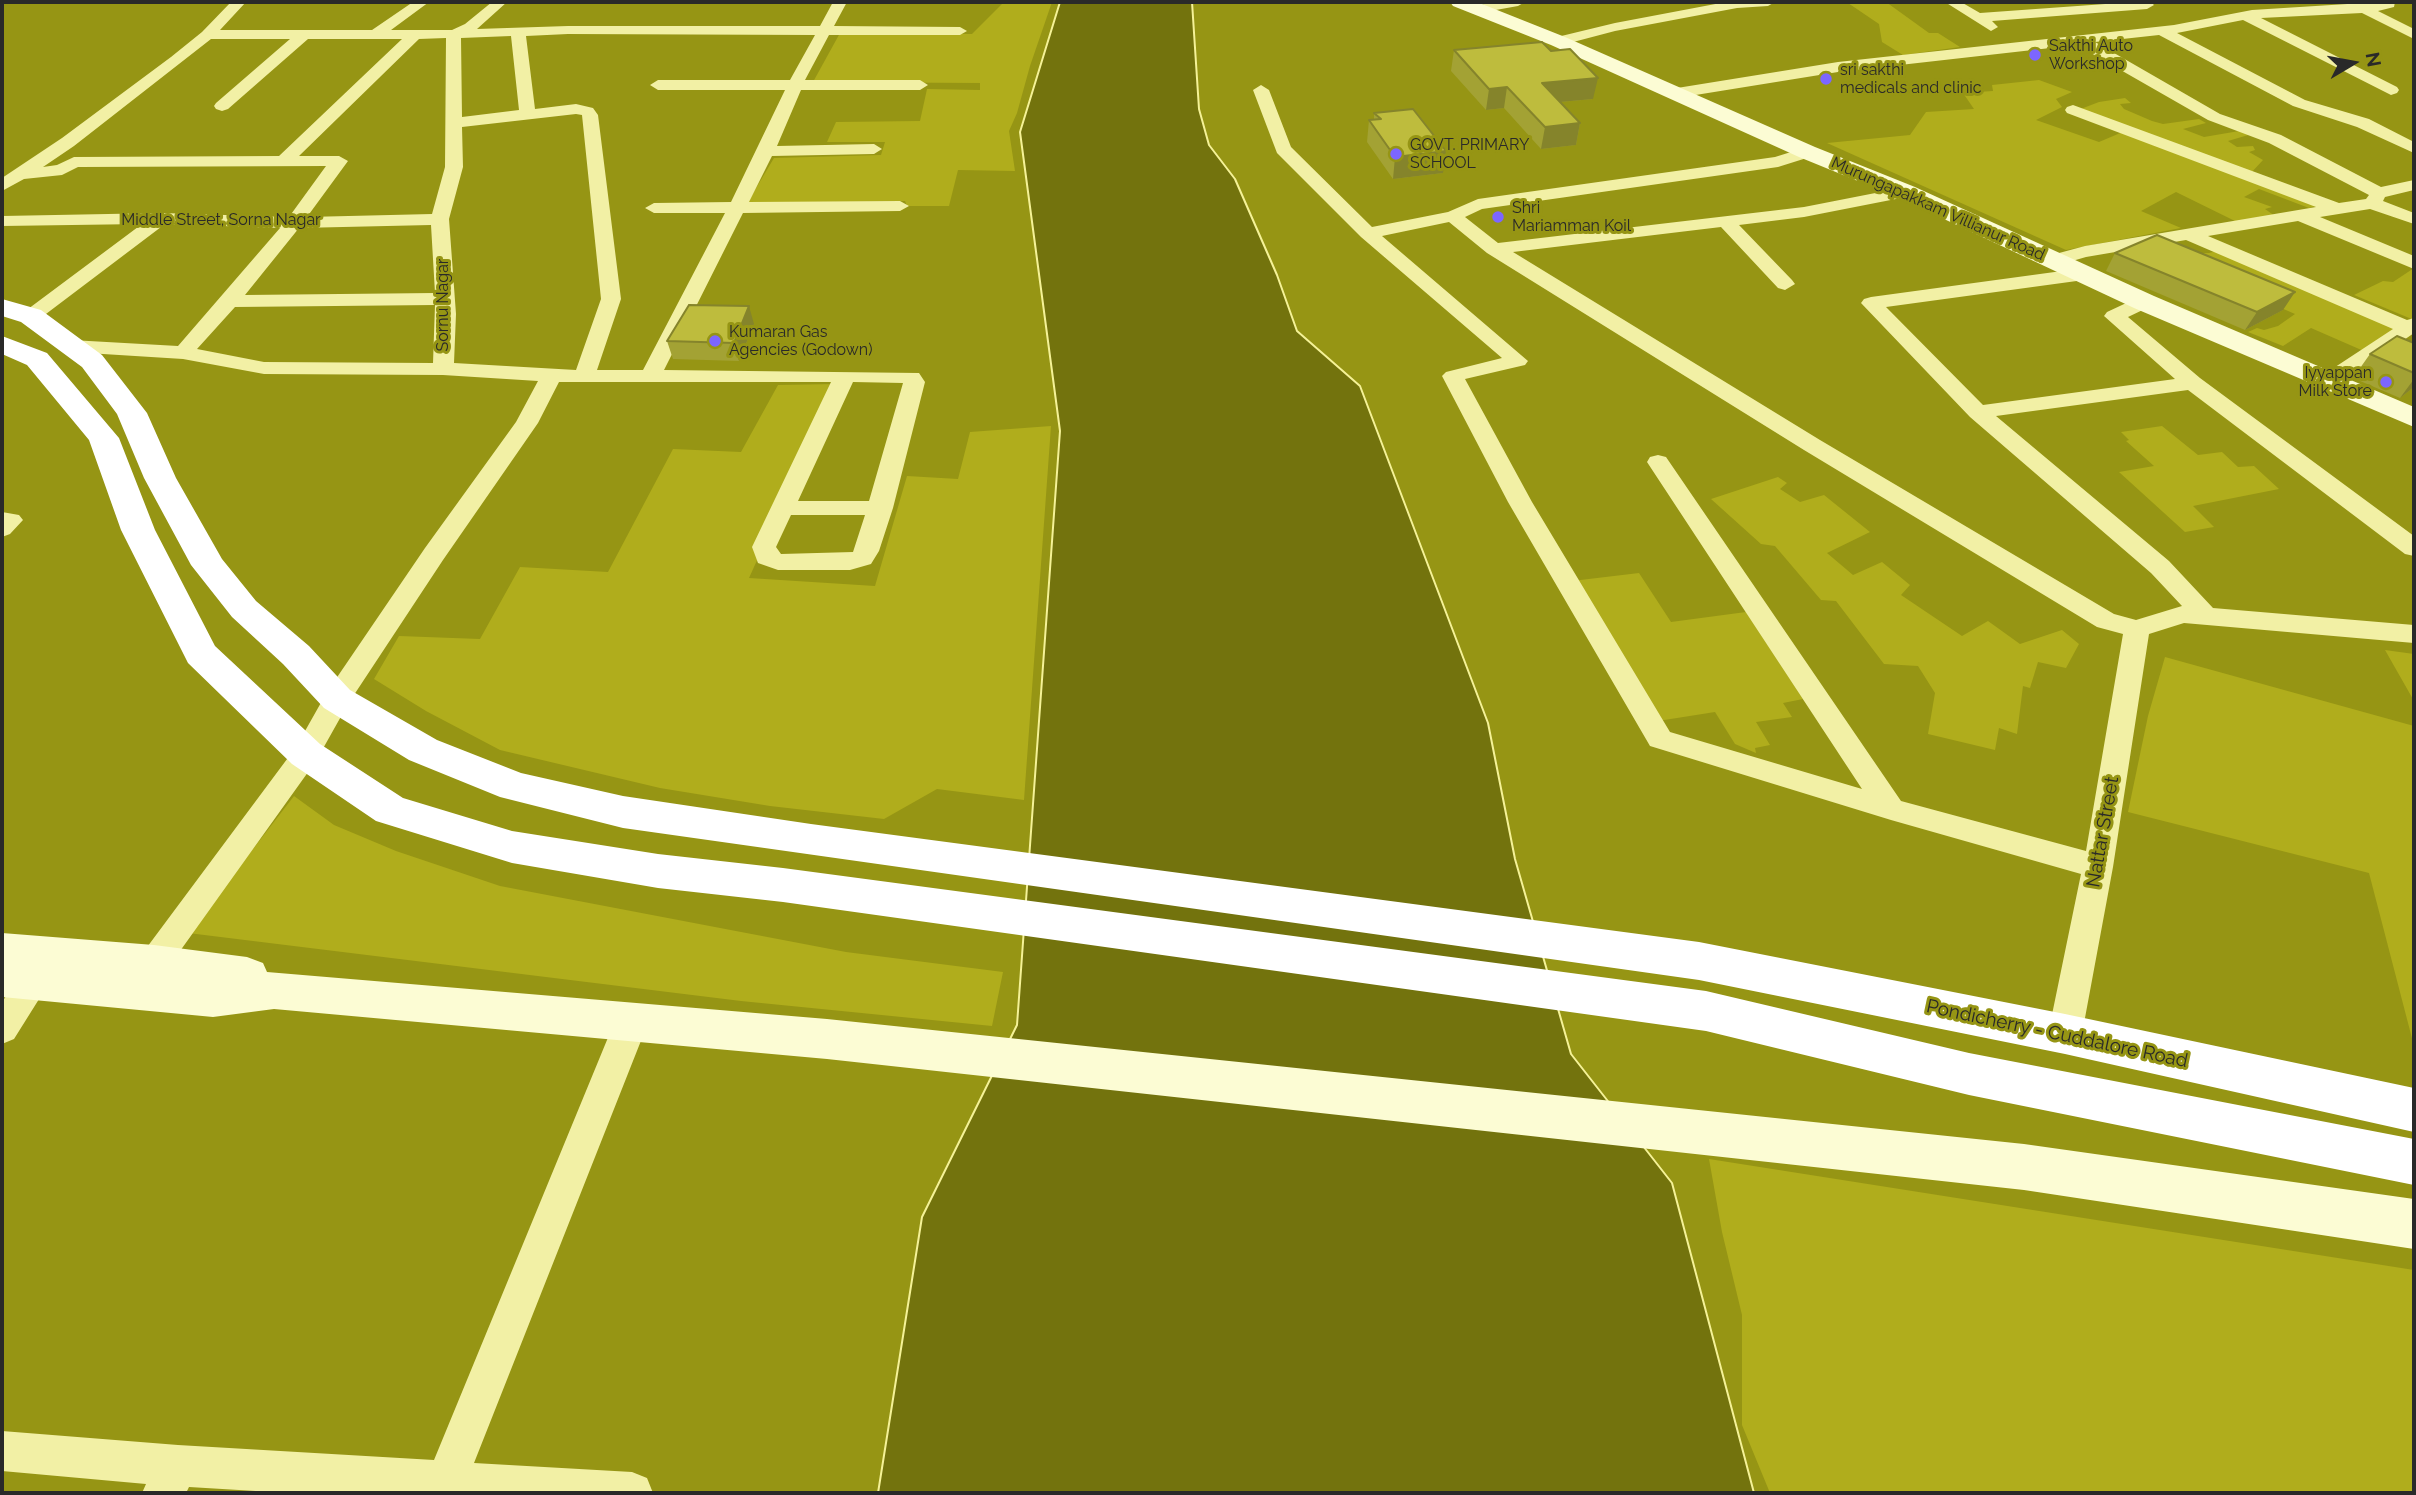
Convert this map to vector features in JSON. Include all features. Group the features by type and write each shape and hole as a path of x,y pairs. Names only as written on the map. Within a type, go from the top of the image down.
{"highway":[{"name":"Pondicherry - Cuddalore Road","path":"17,312 92,360 132,413 160,478 208,565 244,609 296,655 337,699 423,750 514,786 623,811 811,840 1699,961 2065,1034 2414,1110"},
{"path":"2,344 37,359 104,438 138,530 201,654 306,754 390,810 512,847 657,871 783,885 1706,1011 1969,1074 2414,1162"}],"street":[{"path":"2,186 79,134 207,35 239,2"},
{"path":"374,35 422,2"},
{"path":"453,34 470,27 500,2"},
{"path":"651,375 766,151 795,85 840,2"},
{"path":"1469,6 1518,2"},
{"path":"1558,41 1615,27 1768,2"},
{"path":"1952,2 2021,45"},
{"path":"2219,2 2391,90"},
{"path":"2302,2 2318,11"},
{"path":"1677,93 1838,67 2161,30 2244,15 2364,9 2389,4 2386,2"},
{"path":"1978,18 2147,5"},
{"name":"Murungapakkam Villianur Road","path":"1469,6 1558,41 1807,152 1906,192 2144,302 2331,380 2414,418"},
{"path":"2364,9 2414,35"},
{"path":"2390,22 2414,20"},
{"path":"2161,30 2299,103 2363,123 2414,148"},
{"path":"207,35 960,31"},
{"path":"518,32 528,114"},
{"name":"Sornu Nagar","path":"453,34 454,167 440,219 445,299 443,369 552,376 912,377 914,382 881,508"},
{"path":"222,106 304,35"},
{"path":"284,160 414,35"},
{"path":"2078,39 2214,117 2275,139 2414,219"},
{"path":"658,85 920,85"},
{"path":"1261,90 1283,149 1368,233 1518,361 1453,376 1520,502 1660,740 2098,867"},
{"path":"452,123 580,109 590,115 611,299 584,376"},
{"path":"2073,110 2337,209"},
{"path":"766,151 874,149"},
{"path":"1368,233 1453,216 1478,204 1778,162 1807,152"},
{"path":"22,174 62,170 74,162 339,161 294,223 183,353"},
{"path":"2055,260 2337,209 2414,185"},
{"path":"1494,249 1804,212 1906,192"},
{"path":"654,208 900,206"},
{"path":"2299,215 2414,263"},
{"path":"1453,216 1494,249 1812,445 2106,621 2137,629 2183,614 2414,634"},
{"path":"17,312 161,218"},
{"name":"Middle Street, Sorna Nagar","path":"2,221 161,218 294,223 440,219"},
{"path":"1725,221 1785,284"},
{"path":"2189,234 2412,326"},
{"path":"2084,274 1871,303 1978,412 2160,567 2207,617"},
{"path":"230,301 445,299"},
{"path":"2144,302 2114,316 2192,383 2414,548"},
{"path":"2331,380 2412,326"},
{"path":"71,346 183,353 264,368 443,369"},
{"path":"144,977 306,754 337,699 434,554 527,423 552,376"},
{"path":"783,508 881,508 867,551 862,558 850,562 778,562 767,557 764,547 845,376"},
{"path":"1978,412 2192,383"},
{"path":"1658,463 1891,809"},
{"path":"2,519 11,520 2,528"},
{"name":"Nattar Street","path":"2065,1034 2098,867 2137,629"},
{"path":"2,951 144,977 213,998 274,990 827,1039 2024,1167 2414,1224"},
{"path":"2,1029 18,979 144,977"},
{"path":"443,1487 631,1023"},
{"path":"2,1451 170,1479 632,1493"}],"shaded area":[{"path":"1004,2 1052,2 1009,131 1015,171 958,170 949,206 907,206 905,201 746,205 774,158 881,155 885,142 827,142 836,122 920,121 927,89 980,90 980,83 813,82 840,33 972,34"},
{"path":"1060,2 1192,2 1199,109 1209,145 1235,179 1277,275 1297,331 1360,386 1488,723 1515,859 1571,1054 1672,1183 1754,1493 878,1493 922,1217 1017,1025 1060,431 1020,132"},
{"path":"1886,2 1929,33 1938,33 1960,47 1903,55 1882,42 1879,24 1848,3"},
{"path":"2039,80 2072,92 2056,99 2062,107 2036,120 2099,142 2125,131 2322,204 2309,208 2259,189 2244,197 2272,207 2265,209 2275,216 2237,222 2176,192 2141,211 2181,228 2066,250 1827,143 1910,135 1926,112 1974,109 1963,93 1993,91 1992,85"},
{"path":"2125,98 2131,103 2120,104 2124,109 2152,121 2163,124 2199,119 2206,123 2183,129 2204,137 2245,130 2255,133 2228,141 2237,147 2253,146 2255,150 2249,152 2263,160 2250,174 2078,110 2099,102"},
{"path":"2220,250 2404,327 2366,352 2311,328 2283,346 2248,332 2257,328 2264,330 2278,326 2295,314 2157,254 2209,253"},
{"path":"2414,268 2414,320 2354,295 2383,281 2393,282"},
{"path":"837,384 749,578 875,586 907,476 958,479 970,432 1051,426 1024,800 937,789 884,819 770,806 660,788 500,750 426,711 374,679 399,636 480,639 520,567 608,572 673,449 741,452 778,385"},
{"path":"2162,426 2198,455 2222,452 2238,467 2254,466 2279,489 2193,506 2214,527 2185,532 2119,472 2154,466 2126,441 2129,440 2121,432"},
{"path":"1778,477 1787,483 1780,489 1800,502 1824,495 1870,532 1827,553 1853,575 1882,562 1910,585 1901,595 1962,636 1988,621 2020,644 2062,630 2079,644 2066,668 2038,662 2030,688 2023,686 2017,734 1999,728 1995,750 1928,734 1935,693 1918,666 1884,664 1836,601 1821,600 1775,546 1761,544 1711,499"},
{"path":"1639,573 1671,622 1746,612 1803,699 1783,703 1792,717 1756,722 1770,745 1755,748 1756,753 1735,744 1715,712 1658,721 1572,581"},
{"path":"2385,650 2414,654 2414,701"},
{"path":"2165,657 2414,726 2414,1046 2369,873 2128,812 2148,716"},
{"path":"294,796 334,825 396,851 500,886 846,952 1003,972 992,1026 741,1001 188,933"},
{"path":"1709,1159 2414,1270 2414,1493 1770,1493 1742,1425 1742,1315 1722,1232"}],"building":[{"path":"1542,42 1551,51 1570,49 1598,78 1542,83 1580,123 1545,127 1507,87 1489,89 1454,50"},
{"path":"1413,109 1446,151 1395,157 1369,120 1381,119 1374,113"},
{"path":"2157,235 2295,292 2257,312 2115,253"},
{"path":"689,305 749,306 734,343 667,341"},
{"path":"2397,336 2414,343 2414,373 2370,354"}],"place":[{"name":"Sakthi Auto Workshop","path":"2035,55"},
{"name":"sri sakthi medicals and clinic","path":"1826,79"},
{"name":"GOVT. PRIMARY SCHOOL","path":"1396,154"},
{"name":"Shri Mariamman Koil","path":"1498,217"},
{"name":"Kumaran Gas Agencies (Godown)","path":"715,341"},
{"name":"Iyyappan Milk Store","path":"2386,382"}]}
